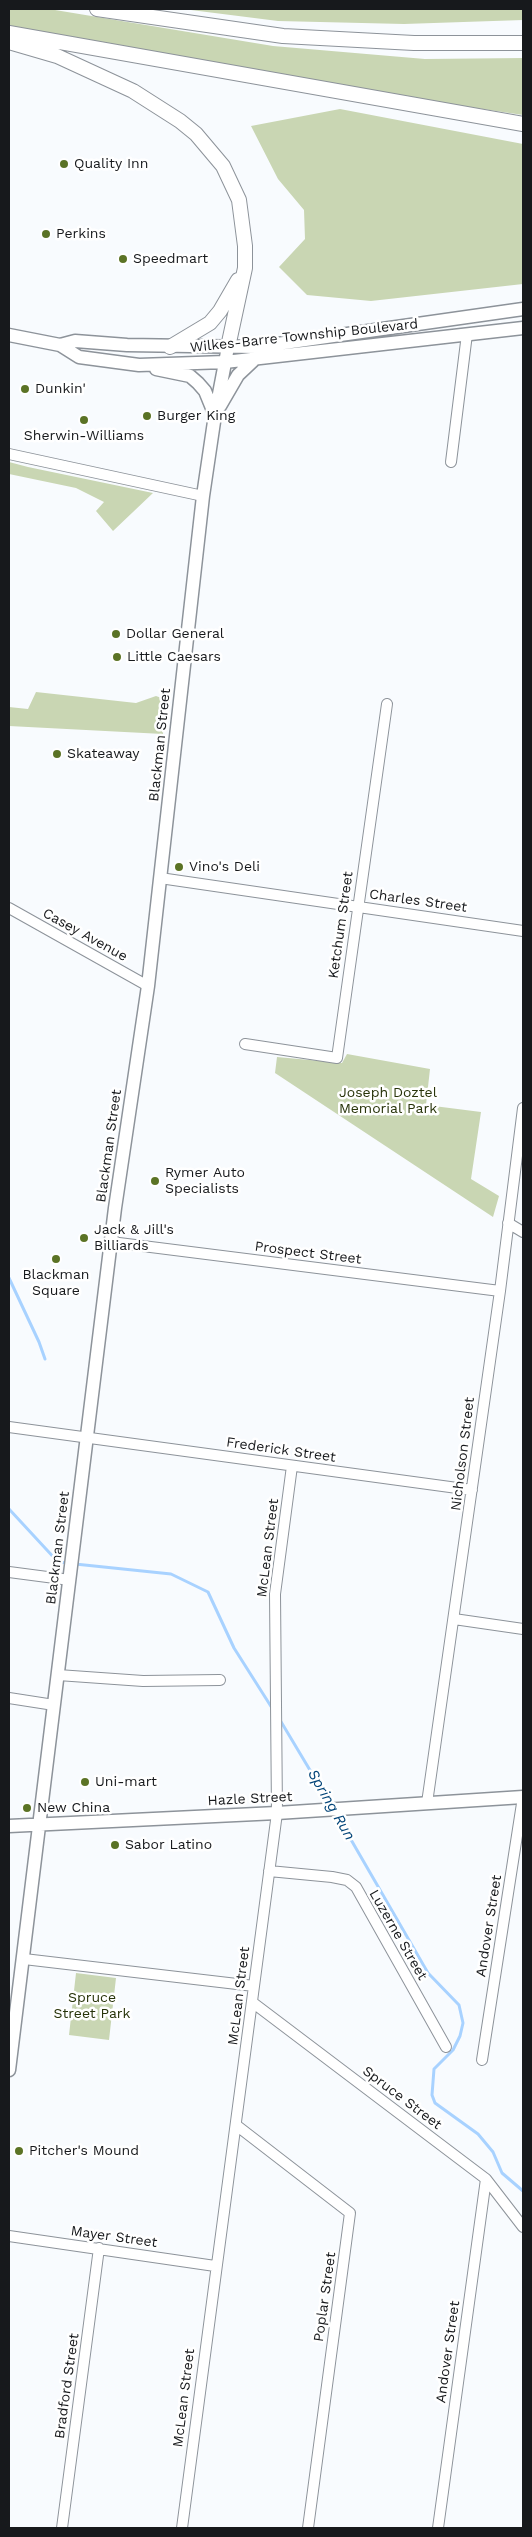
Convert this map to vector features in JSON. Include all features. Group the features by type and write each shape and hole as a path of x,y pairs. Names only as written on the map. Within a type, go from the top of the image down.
{"highway":[{"path":"97,9 283,36 414,43 523,42"},
{"path":"9,33 523,124"},
{"path":"9,42 57,56 133,91 180,121 196,134 223,166 239,200 244,231 244,268 228,347"},
{"path":"170,347 210,323 220,311 244,268"}],"main road":[{"name":"Wilkes-Barre Township Boulevard","path":"60,345 75,341 170,347 256,347 523,309"},
{"name":"Wilkes-Barre Township Boulevard","path":"9,335 60,345 79,357 139,365 225,362 330,352 523,328"},
{"name":"Blackman Street","path":"9,2070 14,1993 24,1959 38,1825 111,1242 148,986 203,496 215,414 228,347"},
{"path":"215,414 238,375 256,358"},
{"path":"139,365 190,376 205,391 215,414"},
{"name":"Hazle Street","path":"9,1826 277,1813 523,1797"}],"street":[{"path":"451,462 467,334"},
{"path":"9,454 203,496"},
{"name":"Ketchum Street","path":"245,1044 337,1058 387,704"},
{"name":"Charles Street","path":"160,878 523,931"},
{"name":"Casey Avenue","path":"9,908 148,986"},
{"name":"Nicholson Street","path":"427,1803 500,1290 523,1108"},
{"path":"508,1223 523,1232"},
{"name":"Prospect Street","path":"111,1242 500,1290"},
{"name":"Frederick Street","path":"9,1427 472,1490"},
{"name":"McLean Street","path":"182,2528 215,2266 236,2125 277,1813 278,1694 275,1594 292,1466"},
{"path":"9,1572 71,1568"},
{"path":"454,1620 523,1629"},
{"path":"58,1675 143,1681 220,1680"},
{"path":"9,1698 54,1705"},
{"name":"Andover Street","path":"482,2060 523,1797"},
{"name":"Luzerne Street","path":"269,1871 347,1880 356,1887 446,2047"},
{"path":"24,1959 254,1986"},
{"name":"Spruce Street","path":"252,2002 486,2179 523,2227"},
{"name":"Poplar Street","path":"236,2125 350,2212 308,2528"},
{"name":"Andover Street","path":"438,2528 486,2179"},
{"name":"Mayer Street","path":"9,2236 215,2266"},
{"name":"Bradford Street","path":"62,2528 99,2248"}],"green space":[{"path":"9,9 49,9 273,46 425,59 523,58 523,115 348,89 9,28"},
{"path":"183,9 523,9 523,20 404,24 278,21"},
{"path":"340,109 523,144 523,284 371,301 307,295 279,267 305,239 304,210 278,179 251,126"},
{"path":"9,462 153,493 113,531 96,511 104,502 76,488 9,474"},
{"path":"36,692 136,703 156,696 167,700 163,734 9,726 9,707 28,709"},
{"name":"Joseph Doztel Memorial Park","path":"347,1054 430,1069 426,1105 481,1112 471,1179 499,1196 493,1217 275,1073 277,1057 342,1063"},
{"name":"Spruce Street Park","path":"76,1973 116,1978 109,2040 69,2035"}],"waterway":[{"path":"9,1278 45,1359"},
{"name":"Spring Run","path":"9,1509 58,1562 69,1563"},
{"name":"Spring Run","path":"75,1564 171,1574 208,1592 234,1648 272,1708"},
{"name":"Spring Run","path":"280,1720 332,1807"},
{"name":"Spring Run","path":"335,1812 428,1973 459,2005 463,2023 460,2036 453,2050 434,2069 432,2095 435,2103 478,2134 493,2152 502,2173 523,2191"}],"place":[{"name":"Quality Inn","path":"64,164"},
{"name":"Perkins","path":"46,234"},
{"name":"Speedmart","path":"123,259"},
{"name":"Dunkin'","path":"25,389"},
{"name":"Burger King","path":"147,416"},
{"name":"Sherwin-Williams","path":"84,420"},
{"name":"Dollar General","path":"116,634"},
{"name":"Little Caesars","path":"117,657"},
{"name":"Skateaway","path":"57,754"},
{"name":"Vino's Deli","path":"179,867"},
{"name":"Rymer Auto Specialists","path":"155,1181"},
{"name":"Jack & Jill's Billiards","path":"84,1238"},
{"name":"Blackman Square","path":"56,1259"},
{"name":"Uni-mart","path":"85,1782"},
{"name":"New China","path":"27,1808"},
{"name":"Sabor Latino","path":"115,1845"},
{"name":"Pitcher's Mound","path":"19,2151"}]}
